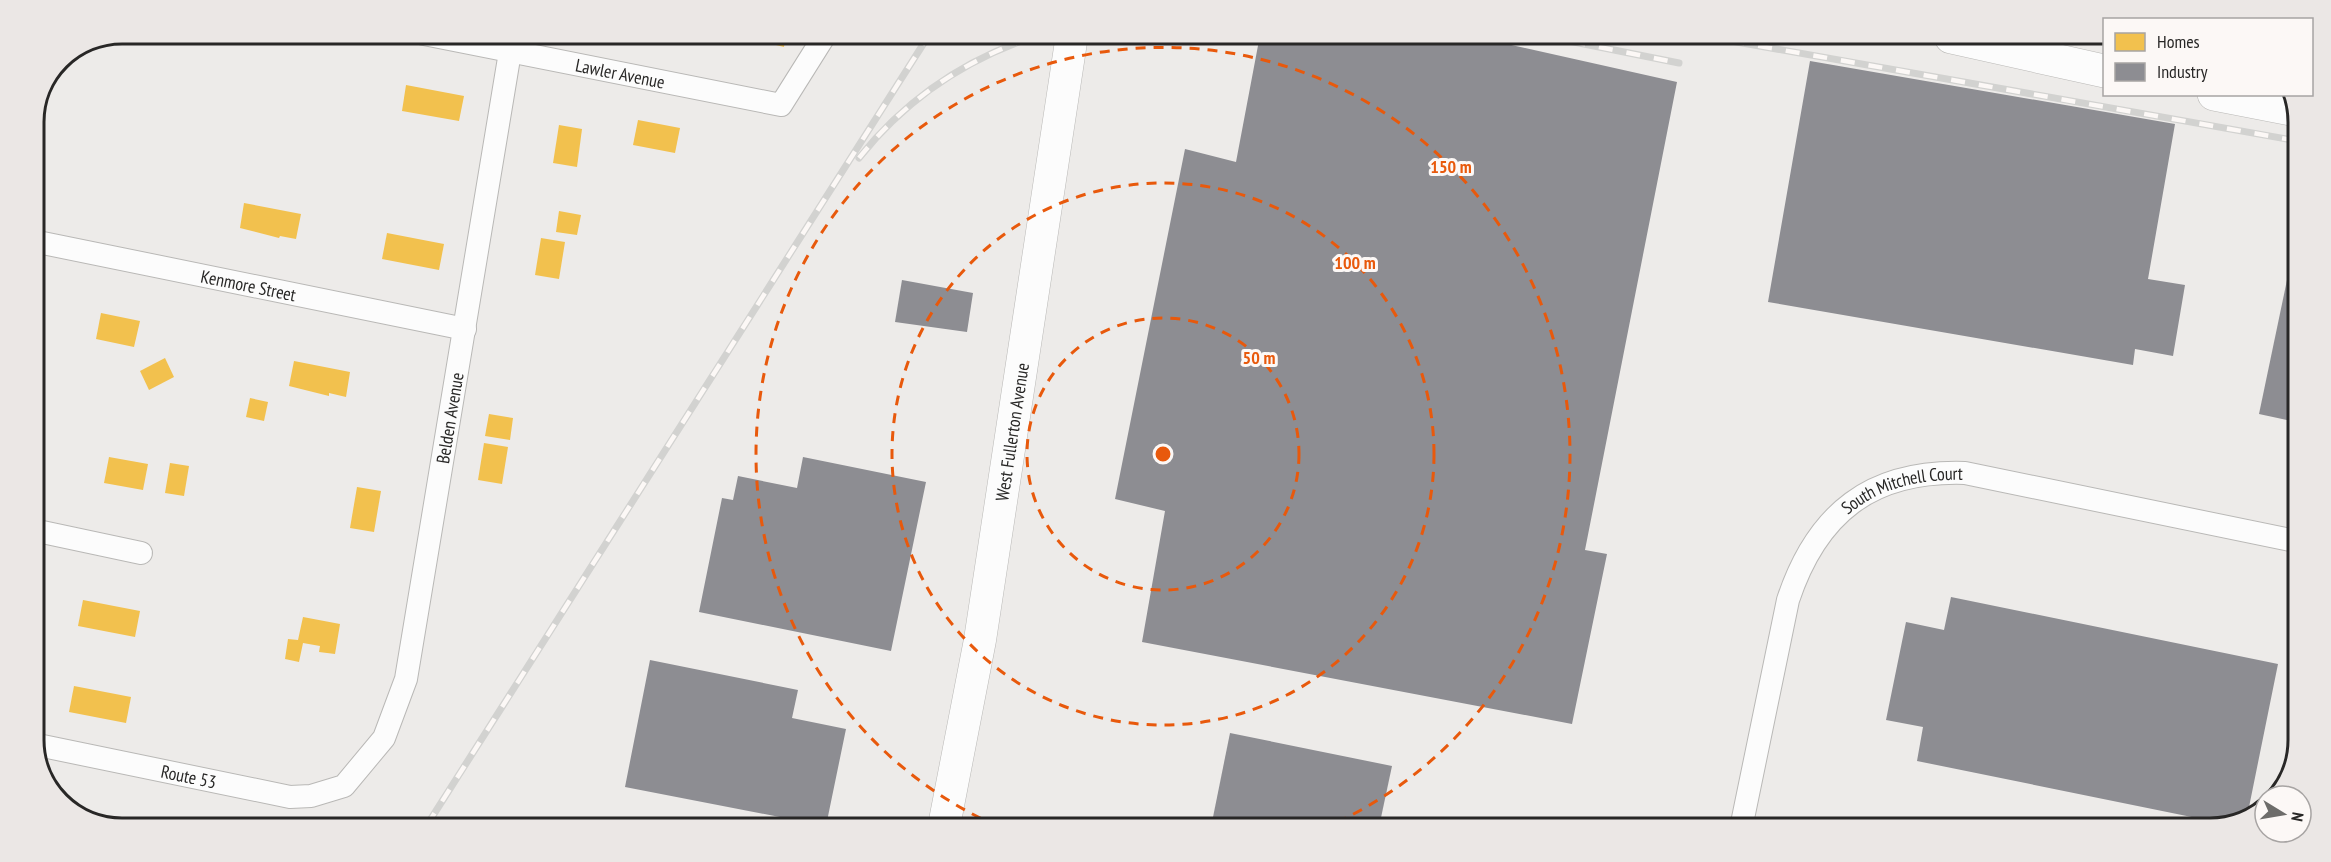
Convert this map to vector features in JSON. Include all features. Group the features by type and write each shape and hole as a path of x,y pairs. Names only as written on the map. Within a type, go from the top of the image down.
{"highway":[{"path":"1979,43 2103,71"},
{"path":"2224,96 2286,108"}],"street":[{"name":"Belden Avenue","path":"344,786 384,738 406,679 511,43"},
{"name":"Lawler Avenue","path":"515,43 781,105 819,43"},
{"name":"West Fullerton Avenue","path":"945,818 981,628 1071,43"},
{"name":"Kenmore Street","path":"43,243 465,329"},
{"name":"South Mitchell Court","path":"1744,818 1788,600 1795,579 1805,556 1827,525 1857,498 1880,486 1923,474 1965,473 2288,539"},
{"path":"44,532 141,553"},
{"name":"Route 53","path":"44,746 290,797 311,796 344,786"}],"building: Homes":[{"path":"768,43 785,43 784,47"},
{"path":"406,85 464,96 459,121 402,111"},
{"path":"638,120 680,128 675,153 633,145"},
{"path":"559,125 582,129 577,167 553,163"},
{"path":"244,203 301,214 296,239 280,236 279,238 240,228"},
{"path":"559,211 581,215 577,235 556,232"},
{"path":"387,233 444,244 439,270 382,259"},
{"path":"541,238 565,242 559,279 535,275"},
{"path":"101,313 140,321 134,347 96,339"},
{"path":"165,358 174,377 149,390 140,371"},
{"path":"294,361 350,372 346,397 329,393 329,396 289,386"},
{"path":"250,398 268,402 264,421 246,417"},
{"path":"489,414 513,418 510,440 485,436"},
{"path":"484,443 508,447 502,484 478,480"},
{"path":"109,457 148,464 143,490 104,483"},
{"path":"170,463 189,466 184,496 165,493"},
{"path":"357,487 381,491 374,532 350,528"},
{"path":"83,600 140,611 135,637 78,626"},
{"path":"303,617 340,624 335,654 319,652 320,646 303,643 299,662 285,659 288,639 298,640"},
{"path":"74,686 131,697 126,723 69,712"}],"building: Industry":[{"path":"1258,43 1502,43 1677,82 1585,550 1607,554 1572,724 1142,642 1165,511 1115,499 1185,149 1236,162"},
{"path":"1810,61 2175,124 2148,279 2185,285 2173,356 2135,349 2133,365 1768,302"},
{"path":"2287,279 2287,420 2259,414"},
{"path":"902,280 973,293 967,332 895,322"},
{"path":"803,457 926,482 891,651 699,612 722,498 733,500 738,476 797,488"},
{"path":"1951,597 2278,664 2249,808 2225,817 2197,818 1917,761 1923,727 1886,720 1906,622 1944,630"},
{"path":"650,660 798,690 792,718 846,729 828,818 785,818 625,787"},
{"path":"1230,733 1392,766 1381,818 1213,818"}],"railway":[{"path":"431,818 924,43"},
{"path":"859,158 877,137 918,99 963,68 1016,43"},
{"path":"1579,43 1679,63"},
{"path":"1743,43 2287,139"}]}
